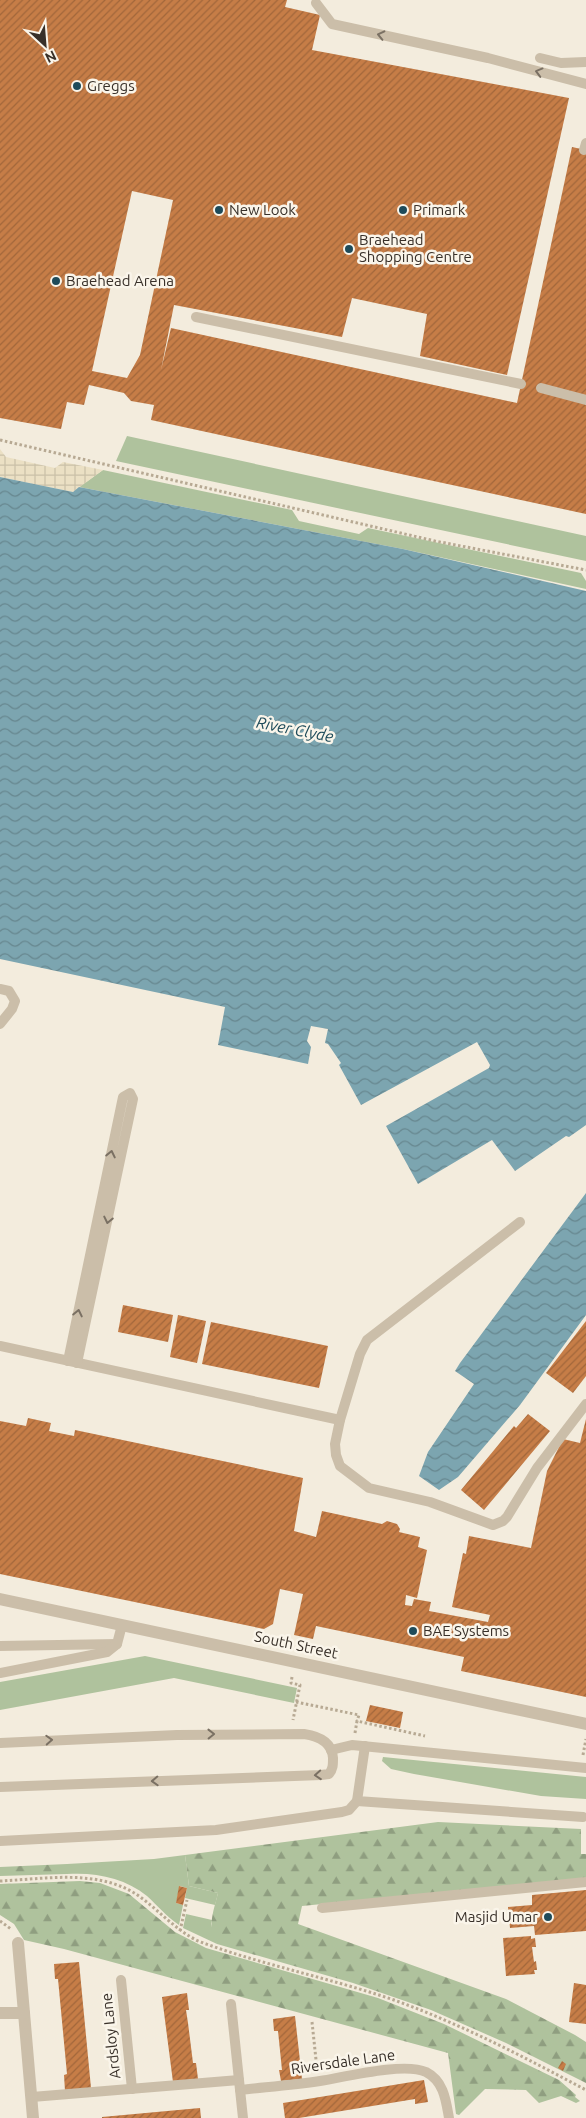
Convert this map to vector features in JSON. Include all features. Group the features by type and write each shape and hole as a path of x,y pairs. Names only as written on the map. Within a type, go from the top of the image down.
{"street":[{"name":"South Street","path":"0,1599 586,1724"},
{"path":"18,1943 33,2118"},
{"path":"0,2013 24,2013"}],"lane":[{"path":"316,3 332,24 488,58 586,84"},
{"path":"540,58 562,63 586,62"},
{"path":"196,317 521,384"},
{"path":"541,388 586,400"},
{"path":"0,989 9,992 15,1001 12,1009 0,1024"},
{"path":"130,1093 133,1099 73,1362 124,1097 130,1093"},
{"path":"520,1222 367,1340 360,1354 340,1420 335,1444 337,1461 344,1470 364,1486 374,1490 430,1502 493,1525 503,1521 507,1516 537,1468 586,1404"},
{"path":"0,1346 340,1420"},
{"path":"0,1673 107,1652 117,1644 122,1625"},
{"path":"0,1646 117,1644"},
{"path":"0,1743 167,1735 290,1733 312,1735 325,1742 332,1750 332,1769 328,1774 324,1775 0,1787"},
{"path":"332,1750 346,1745 366,1746 586,1768"},
{"path":"0,1841 216,1830 342,1812 349,1810 358,1801 366,1746"},
{"path":"358,1801 583,1817"},
{"path":"322,1908 586,1882"},
{"name":"Ardsloy Lane","path":"121,1980 132,2089"},
{"path":"231,2004 243,2118"},
{"name":"Riversdale Lane","path":"32,2097 132,2089 318,2082 398,2069 416,2069 426,2072 441,2087 449,2118"}],"path":[{"path":"0,440 435,541 586,570"},
{"path":"295,1710 299,1688"},
{"path":"296,1702 359,1715 357,1721"},
{"path":"0,1881 80,1878 111,1882 137,1895 180,1931 209,1945 370,1992 431,2014 518,2054 586,2090"},
{"path":"180,1931 187,1900"},
{"path":"312,2022 318,2082"}],"green space":[{"path":"127,436 586,536 586,561 116,461"},
{"path":"103,470 292,510 299,521 359,534 368,528 581,573 586,581 586,589 403,549 79,487"},
{"path":"145,1656 297,1688 294,1703 174,1678 0,1710 0,1682"},
{"path":"383,1757 586,1777 586,1799 541,1796 414,1774 391,1769 382,1761"},
{"path":"438,1822 581,1829 581,1854 586,1854 586,1878 302,1906 298,1924 506,1999 575,2035 586,2042 586,2083 506,2043 431,2010 353,1983 217,1944 211,1926 218,1893 189,1886 185,1855"},
{"path":"185,1855 189,1886 218,1893 215,1905 185,1898 187,1888 180,1886 176,1903 183,1905 179,1925 147,1896 129,1885 99,1875 67,1874 67,1864 154,1859"},
{"path":"67,1864 67,1874 0,1876 0,1867"},
{"path":"80,1881 100,1883 129,1894 175,1932 206,1948 378,1998 444,2024 559,2080 580,2101 576,2103 561,2096 539,2103 526,2090 485,2089 459,2115 456,2114 448,2053 64,1949 24,1940 14,1924 0,1915 0,1884"},
{"path":"186,1914 212,1920 211,1924 217,1944 183,1928"}],"shaded area":[{"path":"0,449 6,457 55,468 63,462 103,470 73,492 0,477"}],"water":[{"name":"River Clyde","path":"0,477 73,492 79,487 403,549 586,591 586,1125 569,1137 566,1136 515,1171 492,1140 418,1184 386,1126 489,1068 490,1065 477,1042 361,1105 339,1065 341,1063 328,1044 325,1043 328,1029 311,1026 307,1041 311,1047 308,1064 218,1045 225,1007 0,959"},
{"path":"586,1193 586,1315 520,1405 458,1477 439,1490 419,1476 428,1452 474,1384 455,1371"}],"building":[{"name":"Braehead Shopping Centre","path":"0,0 287,0 285,7 320,15 312,50 569,98 507,375 420,356 427,314 352,298 342,337 174,305 161,370 171,328 517,403 572,147 586,150 586,514 151,420 154,405 131,401 124,393 89,385 84,405 67,402 61,429 0,418","holes":["132,191 173,200 140,355 127,378 92,371"]},
{"path":"123,1305 173,1315 168,1342 118,1332"},
{"path":"178,1315 206,1321 197,1363 170,1357"},
{"path":"586,1321 586,1376 573,1393 546,1373"},
{"path":"211,1322 328,1346 319,1388 202,1364"},
{"path":"528,1414 550,1431 484,1510 461,1490 514,1426 516,1428"},
{"path":"28,1418 51,1423 49,1431 74,1436 75,1430 303,1478 294,1531 316,1537 322,1511 382,1524 387,1521 397,1524 400,1529 399,1532 420,1537 418,1547 427,1550 417,1598 406,1595 405,1605 412,1606 414,1599 431,1602 429,1611 488,1622 490,1615 452,1607 463,1553 466,1554 469,1536 531,1548 547,1471 563,1439 580,1443 586,1419 586,1697 461,1671 464,1657 316,1626 313,1639 294,1635 303,1594 280,1589 273,1624 264,1629 0,1574 0,1421 26,1426"},
{"path":"370,1705 403,1712 400,1728 366,1721"},
{"path":"179,1886 187,1888 183,1905 176,1903"},
{"name":"Masjid Umar","path":"586,1890 586,1931 535,1935 534,1926 510,1928 508,1907 532,1905 532,1895"},
{"path":"531,1936 531,1939 535,1938 536,1947 532,1947 537,1970 534,1970 535,1974 506,1976 503,1938"},
{"path":"79,1962 91,2088 65,2091 64,2075 67,2074 58,1979 55,1979 54,1964"},
{"path":"574,1983 586,1985 586,2024 569,2022"},
{"path":"187,1993 189,2010 186,2010 193,2063 196,2063 198,2079 173,2082 162,1997"},
{"path":"295,2016 302,2079 281,2081 279,2070 282,2070 278,2031 274,2031 273,2019"},
{"path":"562,2061 566,2064 563,2071 558,2068"},
{"path":"424,2080 428,2102 415,2104 415,2099 299,2118 285,2118 283,2103"},
{"path":"200,2108 201,2118 102,2118 102,2117"}],"place":[{"name":"Greggs","path":"77,86"},
{"name":"New Look","path":"219,210"},
{"name":"Primark","path":"403,210"},
{"name":"Braehead Shopping Centre","path":"349,249"},
{"name":"Braehead Arena","path":"56,281"},
{"name":"BAE Systems","path":"413,1631"},
{"name":"Masjid Umar","path":"548,1917"}]}
